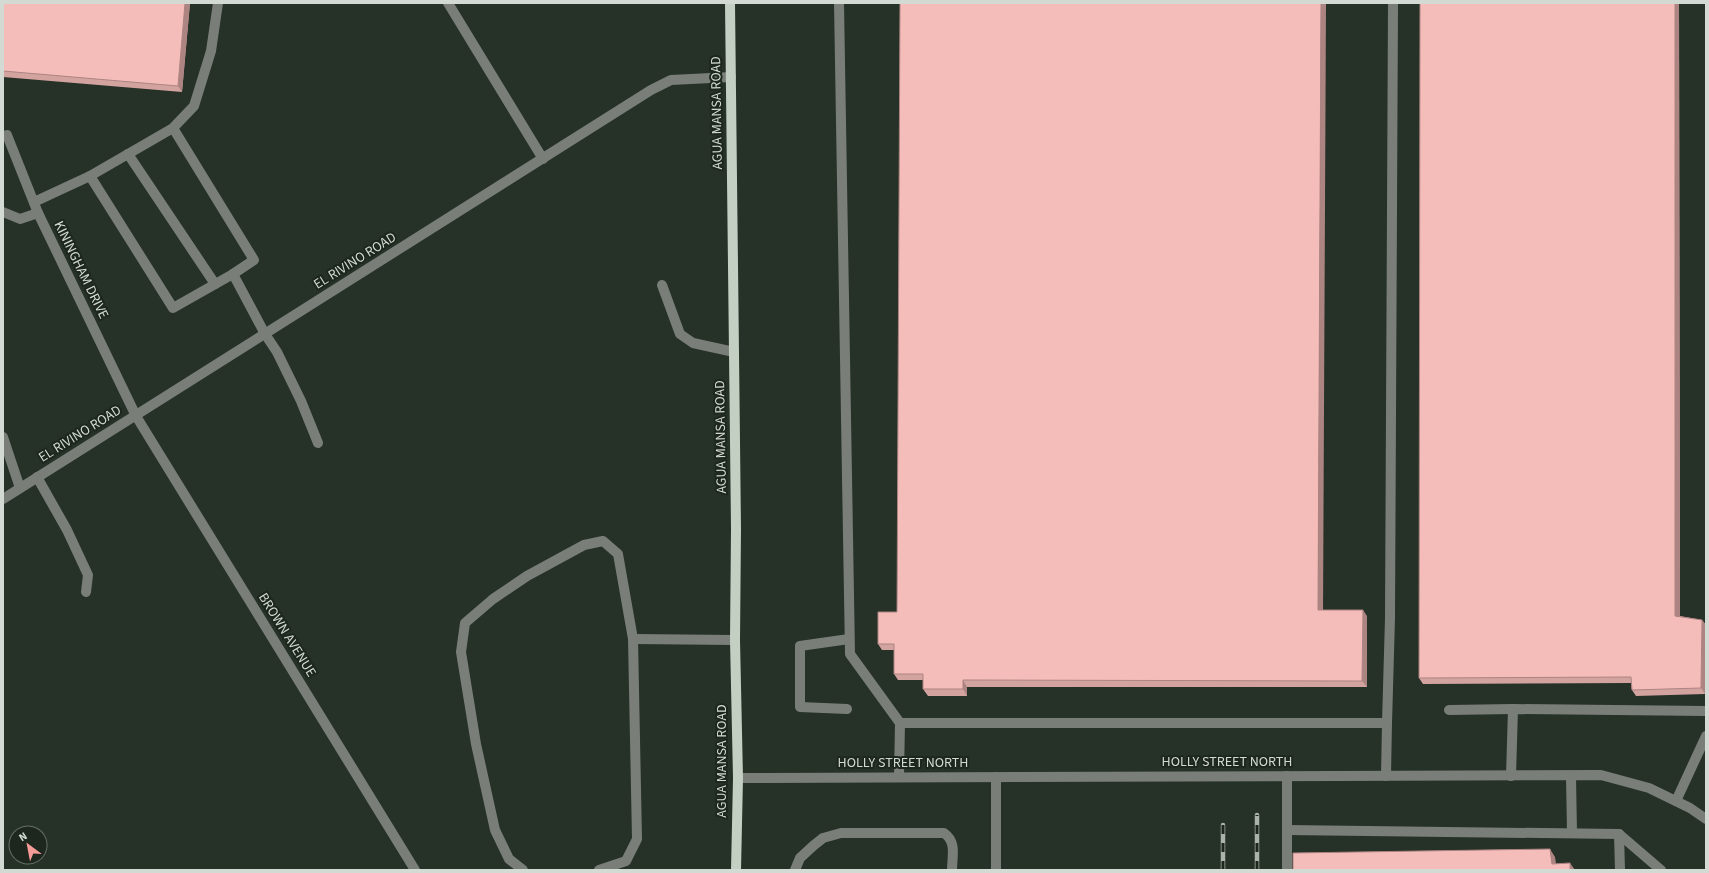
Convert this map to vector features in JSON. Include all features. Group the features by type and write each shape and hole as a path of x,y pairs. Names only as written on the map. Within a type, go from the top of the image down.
{"main road":[{"name":"AGUA MANSA ROAD","path":"730,3 736,529 735,640 738,778 736,870"}],"street":[{"path":"34,202 90,176 173,128 194,106 211,51 218,3"},
{"path":"448,3 543,159"},
{"path":"839,3 850,654 900,723 900,777"},
{"path":"1386,776 1390,610 1393,3"},
{"name":"EL RIVINO ROAD","path":"3,499 651,90 671,80 731,78"},
{"path":"90,176 173,308 233,274 254,260 173,128"},
{"name":"KININGHAM DRIVE","path":"5,135 38,213 136,416"},
{"path":"128,154 215,284"},
{"path":"3,212 20,218 38,213"},
{"path":"233,274 265,334 277,352 301,401 318,443"},
{"path":"662,284 680,334 693,343 734,352"},
{"name":"BROWN AVENUE","path":"136,416 415,870"},
{"path":"3,437 20,488"},
{"path":"37,478 67,530 88,575 86,592"},
{"path":"524,870 509,859 495,830 476,744 461,652 464,623 493,599 527,576 584,545 603,541 618,554 633,639 637,840 626,861 599,870"},
{"path":"633,639 735,640"},
{"path":"847,709 800,707 800,646 849,640"},
{"path":"1511,776 1513,709"},
{"path":"1449,710 1513,709 1706,711"},
{"path":"900,723 1387,723"},
{"path":"1676,801 1706,736"},
{"path":"1287,776 1287,870"},
{"path":"1571,776 1572,833"},
{"name":"HOLLY STREET NORTH","path":"738,778 1601,776 1649,788 1690,808 1706,819"},
{"path":"996,777 996,870"},
{"path":"1287,830 1619,834 1661,870"},
{"path":"795,870 800,858 813,846 823,838 841,833 944,833 953,842 952,870"},
{"path":"1619,834 1620,870"}],"building":[{"path":"3,3 185,3 178,86 3,71"},
{"path":"900,3 1321,3 1318,610 1363,610 1362,681 963,680 963,689 923,689 923,674 894,674 894,644 878,644 878,612 897,612"},
{"path":"1420,3 1675,3 1675,616 1702,620 1701,688 1632,690 1631,677 1419,678"},
{"path":"1550,849 1552,864 1570,863 1570,870 1293,870 1293,853"}],"railway":[{"path":"1257,815 1257,870"},
{"path":"1223,825 1223,870"}]}
